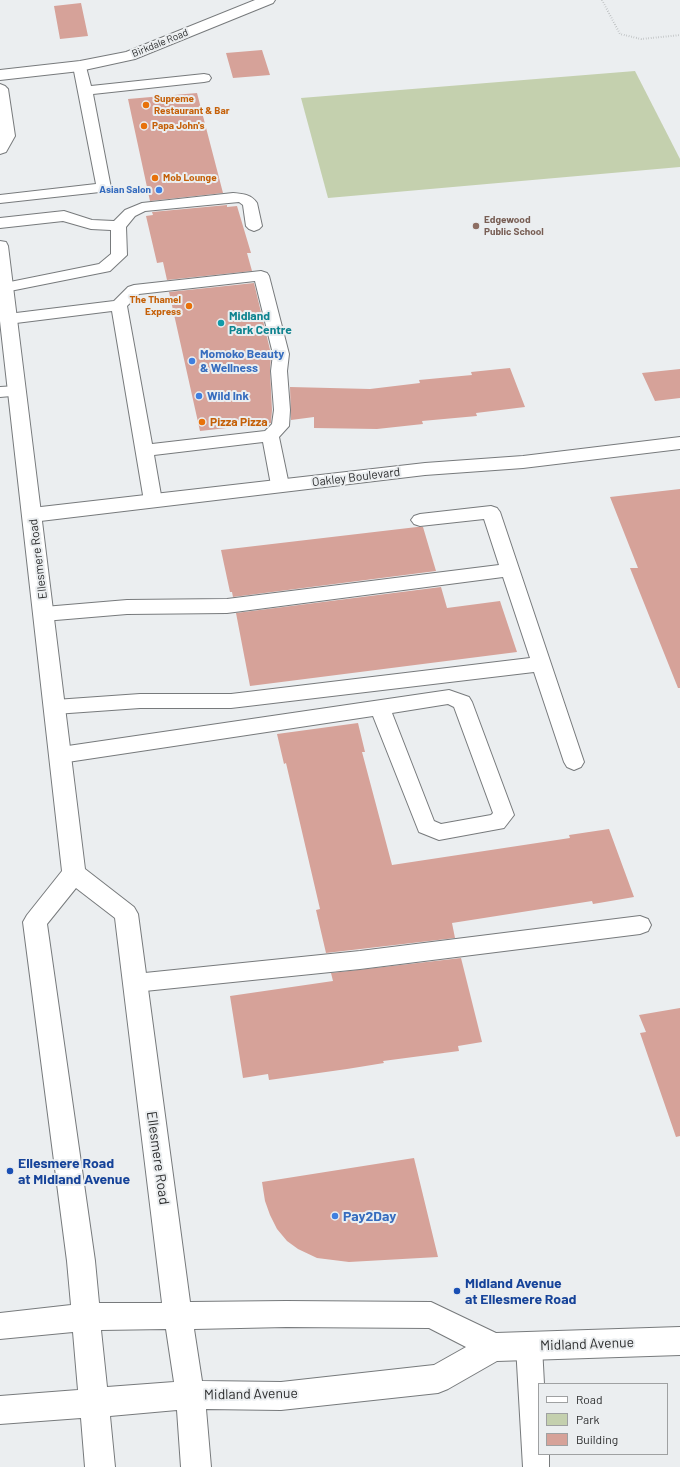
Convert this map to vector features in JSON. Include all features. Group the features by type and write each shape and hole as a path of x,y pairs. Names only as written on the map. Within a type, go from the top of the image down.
{"main road":[{"name":"Birkdale Road","path":"0,76 80,66 130,56 268,0"},
{"path":"0,89 7,136 0,149"},
{"name":"Ellesmere Road","path":"0,246 8,319 9,391 32,515 74,873 126,914 178,1316 190,1395 196,1467"},
{"name":"Oakley Boulevard","path":"32,515 425,469 522,462 680,443"},
{"path":"74,873 35,922 81,1260 100,1467"},
{"name":"Midland Avenue","path":"0,1326 86,1317 286,1314 431,1315 494,1347"},
{"name":"Midland Avenue","path":"0,1410 190,1395 281,1396 438,1379 494,1347 680,1341"}],"lane":[{"path":"0,199 104,188 80,66"},
{"path":"84,91 204,78"},
{"path":"3,280 104,268 119,255 118,226 130,213 142,207 233,197 243,198 250,203 254,226"},
{"path":"0,223 108,211"},
{"path":"64,216 91,224 118,226"},
{"path":"8,319 119,305 134,290 261,276 281,354 279,371 282,410 280,426 270,436 145,450"},
{"path":"119,305 153,501"},
{"path":"270,436 280,486"},
{"path":"420,520 491,512 574,762"},
{"path":"44,614 127,607 228,606 510,570"},
{"path":"55,706 140,701 231,701 541,664"},
{"path":"61,755 380,707 449,697 462,702 504,815 498,822 439,832 426,826 380,707"},
{"path":"135,983 360,960 640,925"},
{"path":"529,1346 536,1467"}],"path":[{"path":"602,0 620,34 641,39 680,35"}],"green space":[{"path":"635,71 680,159 680,167 328,198 301,98"}],"building":[{"path":"81,3 88,36 60,39 54,6"},
{"path":"262,50 270,75 233,78 226,53"},
{"path":"197,93 223,193 150,201 128,99"},
{"path":"227,205 227,207 237,206 251,253 247,253 252,271 167,280 163,262 157,263 146,216 153,215 152,212"},
{"name":"Midland Park Centre","path":"254,283 271,354 271,423 200,431 169,292"},
{"path":"510,368 525,407 476,413 477,416 422,421 423,424 377,429 314,428 314,417 291,420 290,387 370,389 420,383 419,380 472,375 471,372"},
{"path":"680,369 680,398 655,401 642,373"},
{"path":"680,489 680,688 678,688 630,568 638,568 610,497"},
{"path":"423,527 436,571 233,597 232,592 230,592 221,550"},
{"path":"441,587 447,608 500,601 517,652 250,686 236,613"},
{"path":"358,723 365,752 362,752 392,865 570,838 569,835 609,829 634,897 593,904 592,901 452,923 455,938 326,953 316,910 320,909 286,763 284,764 277,734"},
{"path":"461,958 482,1042 458,1046 459,1051 383,1061 384,1063 347,1069 269,1080 268,1074 243,1078 230,996 333,981 331,973"},
{"path":"680,1008 680,1136 676,1137 640,1033 646,1032 639,1015"},
{"path":"414,1158 438,1257 349,1262 317,1258 298,1249 287,1241 277,1229 265,1201 262,1182"}],"place":[{"name":"Supreme Restaurant & Bar","path":"146,105"},
{"name":"Papa John's","path":"144,126"},
{"name":"Mob Lounge","path":"155,178"},
{"name":"Asian Salon","path":"159,190"},
{"name":"Edgewood Public School","path":"476,226"},
{"name":"The Thamel Express","path":"189,306"},
{"name":"Midland Park Centre","path":"221,323"},
{"name":"Momoko Beauty & Wellness","path":"192,361"},
{"name":"Wild Ink","path":"199,396"},
{"name":"Pizza Pizza","path":"202,422"},
{"name":"Ellesmere Road at Midland Avenue","path":"10,1171"},
{"name":"Pay2Day","path":"335,1216"},
{"name":"Midland Avenue at Ellesmere Road","path":"457,1291"}]}
